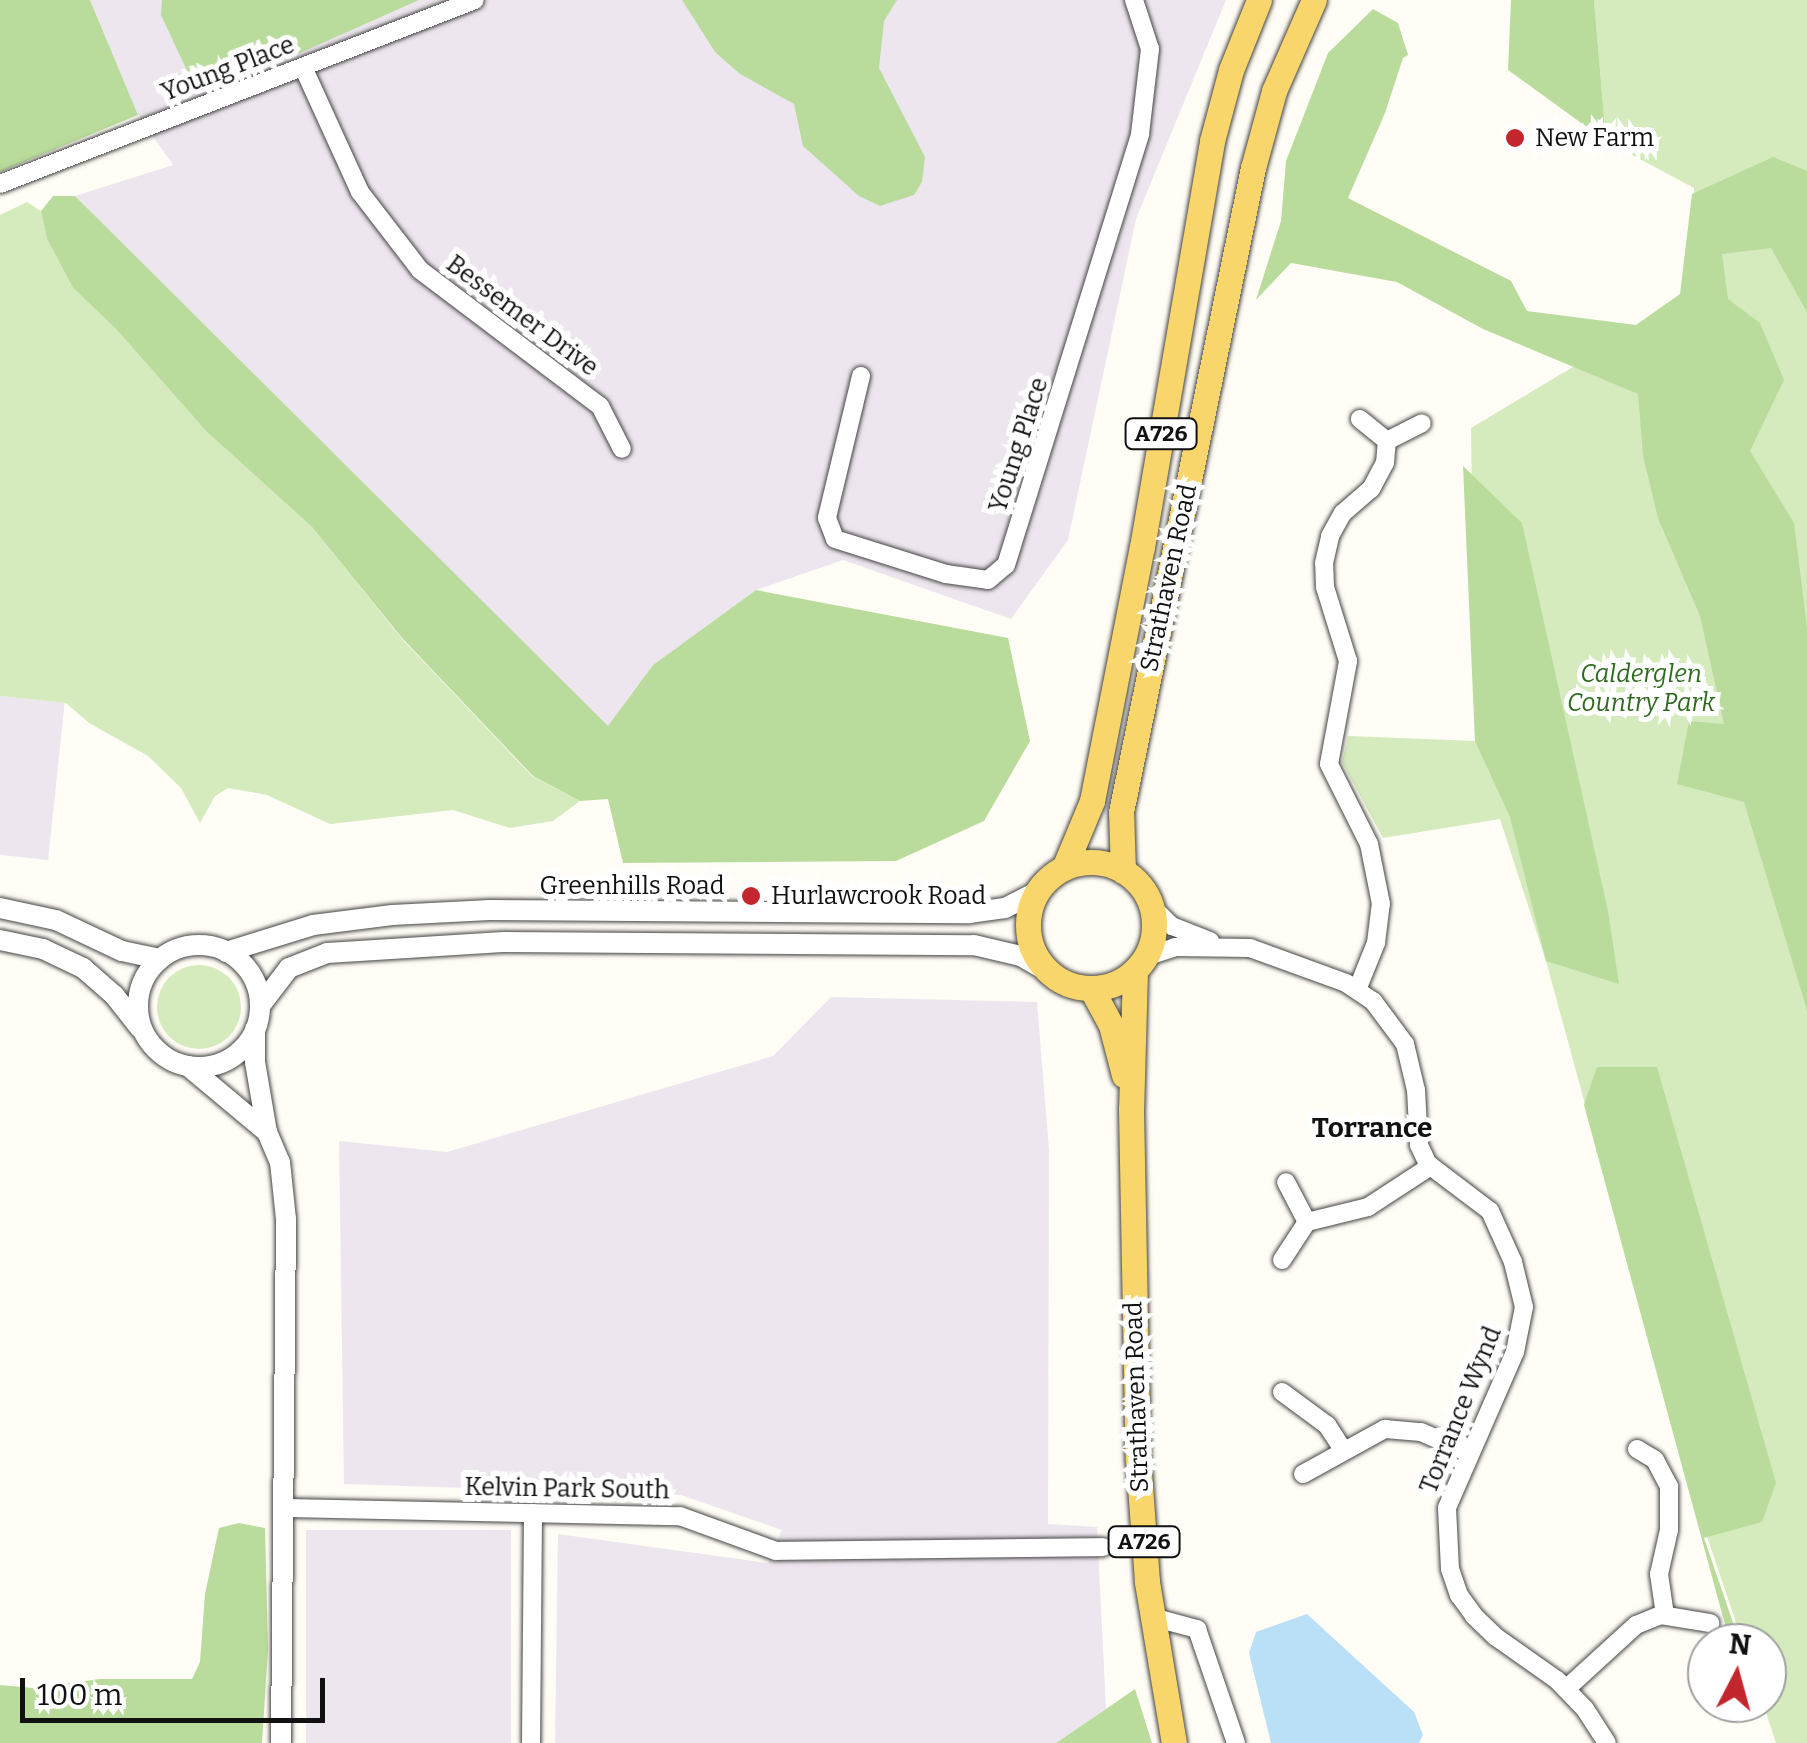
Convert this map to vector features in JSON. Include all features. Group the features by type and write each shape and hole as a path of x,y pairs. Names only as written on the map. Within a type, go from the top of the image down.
{"main road":[{"name":"Strathaven Road","path":"1064,868 1092,801 1142,547 1212,142 1230,70 1259,0"},
{"name":"Strathaven Road","path":"1122,871 1121,812 1254,168 1278,81 1314,0"},
{"path":"1064,868 1100,862 1122,871 1140,886 1151,906"},
{"name":"A726","path":"1038,891 1064,868"},
{"path":"1038,891 1029,912 1028,934 1036,956 1051,973 1091,988 1115,983 1140,964"},
{"name":"A726","path":"1140,964 1152,941 1151,906"},
{"name":"Strathaven Road","path":"1140,964 1131,1109 1138,1459 1152,1617 1174,1743"},
{"name":"Strathaven Road","path":"1091,988 1111,1025 1131,1109"}],"street":[{"name":"Young Place","path":"0,184 475,0"},
{"name":"Young Place","path":"861,376 827,518 834,539 946,574 988,580 1006,565 1140,134 1150,49 1134,0"},
{"name":"Bessemer Drive","path":"303,67 360,192 420,270 600,406 622,449"},
{"path":"1360,419 1387,440"},
{"path":"1387,440 1422,423"},
{"path":"1357,990 1376,943 1381,904 1369,844 1329,764 1348,661 1325,587 1324,562 1342,513 1379,478 1387,440"},
{"name":"Greenhills Road","path":"226,952 313,925 392,915 490,910 969,913 1005,908 1038,891"},
{"path":"1151,906 1172,926 1225,945"},
{"path":"0,908 56,920 122,951 160,959"},
{"path":"0,940 43,948 83,968 114,995 158,1052 188,1066 267,1132"},
{"path":"260,1006 289,968 327,953 503,942 974,946 1020,956 1051,973"},
{"path":"144,1034 138,1002 149,971 160,959 196,945 226,952 251,974 260,1006 256,1062 267,1132 280,1162 286,1219 281,1743"},
{"path":"1140,964 1175,947 1250,948 1357,990 1392,1021 1405,1044 1416,1090 1420,1145 1431,1166 1368,1207 1306,1222 1282,1260"},
{"path":"188,1066 228,1060 256,1029"},
{"name":"Torrance Wynd","path":"1431,1166 1490,1211 1512,1262 1524,1307 1515,1352 1446,1508 1450,1569 1458,1595 1496,1638 1566,1690 1607,1743"},
{"path":"1286,1182 1306,1222"},
{"path":"1282,1392 1320,1418 1342,1450"},
{"path":"1303,1474 1386,1429 1402,1428 1469,1454"},
{"path":"1637,1449 1655,1460 1669,1486 1669,1530 1659,1574 1665,1615"},
{"name":"Kelvin Park South","path":"285,1508 680,1516 776,1551 1022,1551 1103,1547"},
{"path":"531,1743 533,1513"},
{"path":"1566,1690 1622,1634 1665,1615 1710,1623"},
{"path":"1152,1617 1197,1629 1236,1743"}],"shaded area":[{"path":"90,0 1226,0 1136,219 1068,540 1011,619 843,560 756,590 653,665 608,727 75,196 173,165 138,115"},
{"path":"0,696 65,703 48,860 0,855"},
{"path":"831,997 1037,1002 1049,1150 1048,1524 1097,1527 1106,1709 1056,1743 555,1743 558,1534 768,1563 782,1530 681,1495 344,1484 339,1141 447,1152 773,1056"},
{"path":"306,1530 511,1530 511,1743 306,1743"}],"green space":[{"path":"0,0 90,0 138,115 0,172"},
{"path":"162,0 419,0 219,89 196,90 161,15"},
{"path":"682,0 897,0 884,21 879,68 925,157 922,182 914,195 880,206 859,196 803,146 794,104 740,74 715,52"},
{"path":"1511,0 1594,0 1606,141 1508,70"},
{"name":"Calderglen Country Park","path":"1594,0 1807,0 1807,1743 1776,1743 1770,1723 1787,1723 1787,1623 1736,1623 1685,1471 1546,961 1500,819 1383,838 1342,762 1348,736 1475,741 1471,428 1693,295 1694,188 1606,141"},
{"path":"1373,9 1398,23 1408,55 1403,58 1385,113 1348,198 1511,281 1527,311 1636,325 1680,294 1692,194 1773,157 1807,171 1807,312 1771,248 1722,254 1728,299 1760,323 1784,380 1750,451 1794,523 1807,627 1807,1010 1744,802 1677,784 1689,721 1724,724 1700,616 1658,518 1643,456 1638,394 1483,329 1397,282 1291,263 1256,300 1281,221 1286,161 1328,53"},
{"path":"53,196 75,196 608,726 653,665 756,590 1008,638 1030,741 984,821 896,861 623,863 608,799 580,801 533,776 402,638 312,527 206,431 116,329 73,288 47,239 41,211"},
{"path":"27,202 41,211 47,239 73,288 116,329 206,431 312,527 402,639 532,776 580,801 553,821 510,828 453,810 330,824 267,795 228,788 215,796 200,823 181,788 148,756 89,723 66,703 0,696 0,215"},
{"path":"1463,466 1522,523 1608,911 1619,984 1546,961 1510,817 1475,741"},
{"path":"199,965 215,968 229,977 238,991 238,1023 229,1037 215,1046 199,1049 183,1046 169,1037 160,1023 157,1007 160,991 169,977 183,968"},
{"path":"1597,1067 1657,1067 1776,1483 1762,1522 1704,1538 1733,1623 1725,1623 1584,1105"},
{"path":"239,1523 265,1528 268,1649 262,1743 0,1743 0,1685 33,1688 100,1679 192,1679 200,1662 205,1594 219,1528"},
{"path":"1135,1689 1152,1743 1056,1743 1106,1709"}],"water":[{"path":"1307,1614 1414,1712 1423,1735 1419,1743 1271,1743 1249,1653 1256,1632"}],"place":[{"name":"New Farm","path":"1515,138"},
{"name":"Hurlawcrook Road","path":"751,896"}],"district":[{"name":"Torrance","path":"1372,1128"}]}
